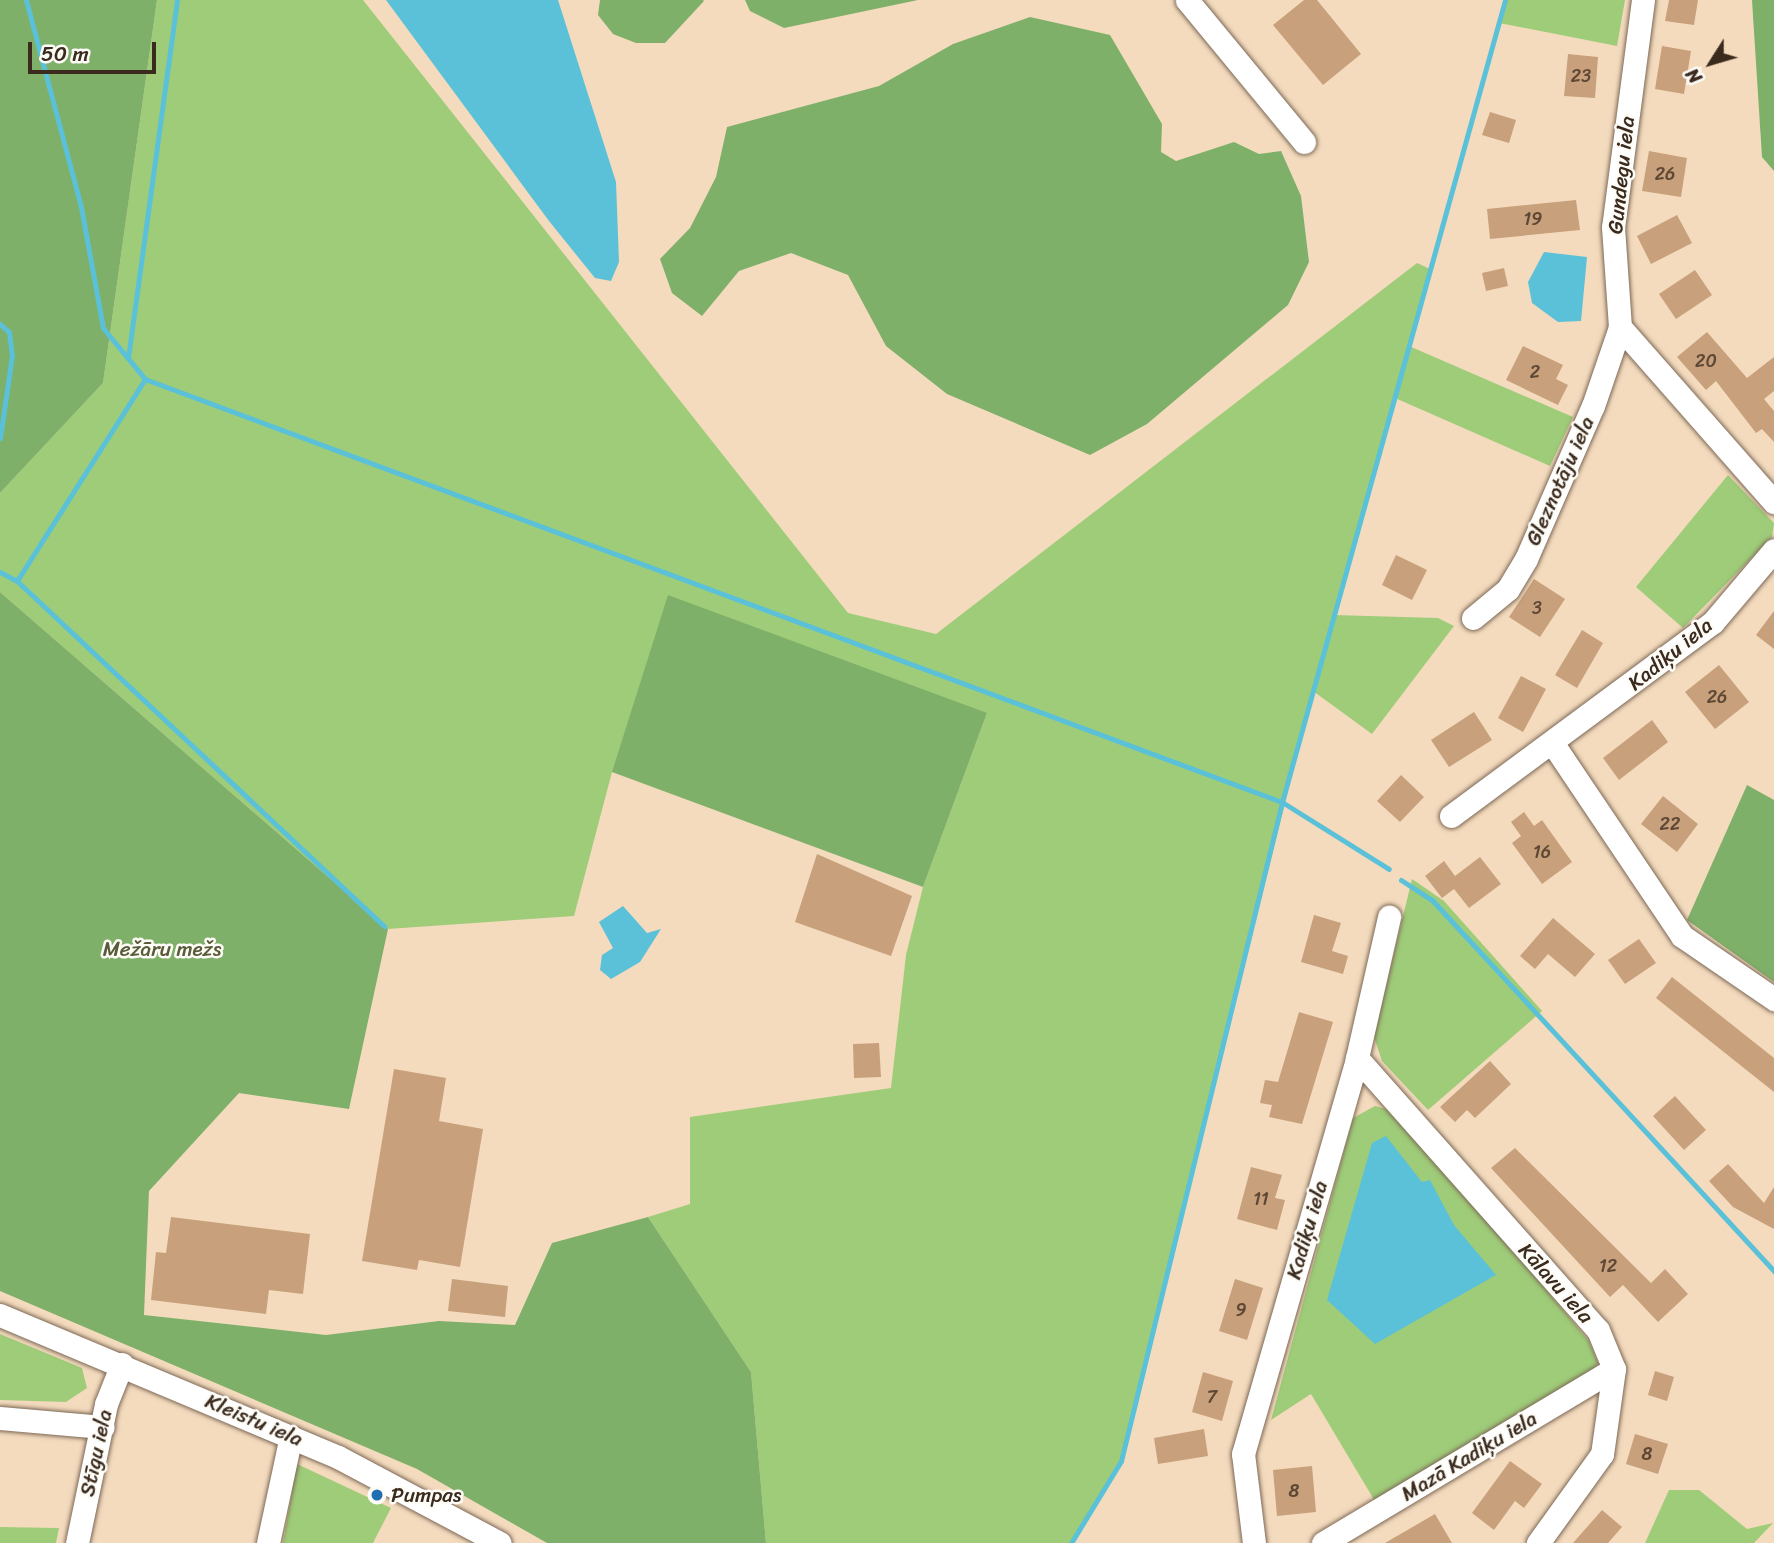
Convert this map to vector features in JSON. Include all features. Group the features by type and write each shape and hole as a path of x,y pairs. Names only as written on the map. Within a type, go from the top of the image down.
{"street":[{"path":"1187,0 1304,142"},
{"name":"Gundegu iela","path":"1620,327 1613,227 1643,0"},
{"path":"1620,327 1774,502"},
{"name":"Gleznotāju iela","path":"1473,618 1508,589 1525,559 1594,406 1620,327"},
{"name":"Kadiķu iela","path":"1451,816 1553,744 1713,622 1774,550"},
{"path":"1553,744 1682,936 1774,999"},
{"name":"Kadiķu iela","path":"1254,1543 1243,1454 1357,1058 1389,918"},
{"name":"Kālavu iela","path":"1357,1058 1598,1330 1614,1369"},
{"name":"Kleistu iela","path":"0,1315 291,1436 500,1543"},
{"name":"Stīgu iela","path":"77,1543 103,1427 122,1364"},
{"path":"1538,1543 1602,1454 1614,1369"},
{"name":"Mazā Kadiķu iela","path":"1323,1543 1614,1369"},
{"path":"0,1418 103,1427"},
{"path":"268,1543 291,1436"}],"green space":[{"path":"0,0 157,0 103,383 0,493"},
{"path":"157,0 363,0 848,613 936,634 1417,263 1430,269 1409,346 1573,417 1550,466 1395,398 1334,615 1438,618 1454,626 1372,734 1313,691 1121,1461 1071,1543 766,1543 751,1372 648,1217 690,1204 690,1117 891,1088 906,955 923,887 987,713 612,772 574,916 388,929 0,592 0,493 103,383"},
{"path":"600,0 704,1 665,43 636,43 613,34 598,15"},
{"path":"745,0 918,0 784,28 750,11"},
{"path":"1505,0 1625,0 1617,46 1499,23"},
{"path":"1752,0 1774,0 1774,171 1762,157"},
{"path":"1030,17 1110,35 1162,124 1161,152 1176,161 1234,142 1259,154 1281,151 1301,196 1309,262 1288,305 1147,424 1090,455 947,394 886,346 848,275 791,253 739,271 702,316 672,293 660,259 690,228 716,177 727,127 879,86 953,44"},
{"path":"1728,475 1774,523 1772,537 1683,628 1636,587"},
{"name":"Mežāru mežs","path":"0,592 388,929 349,1109 239,1093 149,1191 144,1315 326,1335 439,1321 515,1325 552,1243 648,1217 751,1372 766,1543 547,1543 417,1469 0,1291"},
{"path":"668,595 987,713 923,887 612,772"},
{"path":"1747,785 1774,800 1774,982 1687,920"},
{"path":"1412,879 1444,901 1542,1011 1428,1110 1382,1061 1374,1037"},
{"path":"1375,1106 1390,1110 1526,1266 1589,1341 1598,1363 1588,1377 1376,1503 1311,1394 1271,1420 1353,1118"},
{"path":"0,1334 82,1368 87,1388 66,1402 0,1400"},
{"path":"297,1464 391,1508 373,1543 283,1543"},
{"path":"1669,1490 1699,1490 1747,1529 1773,1523 1754,1543 1645,1543"},
{"path":"0,1527 59,1528 56,1543 0,1543"}],"water":[{"path":"386,0 558,0 616,182 619,262 611,281 595,278 549,221"},
{"path":"1544,252 1587,257 1581,321 1558,322 1532,303 1528,282"},
{"path":"623,906 647,933 661,929 640,962 611,979 600,970 602,955 613,948 599,922"},
{"path":"1386,1136 1422,1182 1430,1180 1454,1225 1496,1275 1375,1344 1327,1300 1372,1143"}],"building":[{"path":"1304,0 1317,0 1361,54 1323,85 1273,25"},
{"path":"1669,0 1698,0 1694,25 1665,21"},
{"path":"1662,46 1691,51 1684,94 1655,89"},
{"path":"1568,54 1598,57 1595,98 1564,96"},
{"path":"1490,112 1516,120 1509,143 1482,135"},
{"path":"1649,151 1687,158 1681,197 1642,191"},
{"path":"1576,200 1580,230 1490,239 1487,209"},
{"path":"1677,215 1692,243 1651,264 1637,236"},
{"path":"1504,268 1508,286 1486,291 1482,273"},
{"path":"1695,270 1712,295 1676,319 1659,294"},
{"path":"1707,332 1747,378 1774,357 1774,391 1764,399 1774,411 1774,442 1762,429 1756,433 1716,381 1706,390 1677,357"},
{"path":"1523,346 1563,365 1556,379 1568,385 1558,405 1506,380"},
{"path":"1396,555 1427,570 1412,600 1382,585"},
{"path":"1534,579 1565,599 1540,637 1509,617"},
{"path":"1774,611 1774,649 1756,635"},
{"path":"1582,630 1603,643 1577,688 1555,675"},
{"path":"1719,665 1749,702 1715,729 1685,692"},
{"path":"1521,676 1546,689 1523,732 1498,718"},
{"path":"1474,712 1492,740 1449,767 1431,740"},
{"path":"1652,720 1668,742 1619,780 1603,758"},
{"path":"1401,775 1424,797 1400,822 1377,801"},
{"path":"1663,796 1698,824 1677,852 1641,824"},
{"path":"1524,812 1534,826 1542,820 1572,862 1542,884 1512,843 1521,836 1511,822"},
{"path":"817,854 912,896 891,956 795,922"},
{"path":"1480,857 1501,884 1469,908 1454,889 1442,898 1425,876 1444,861 1455,876"},
{"path":"1314,915 1341,923 1332,951 1348,956 1343,974 1301,962"},
{"path":"1553,918 1595,954 1575,977 1548,954 1535,969 1520,956"},
{"path":"1639,939 1656,963 1625,984 1608,960"},
{"path":"1672,977 1774,1058 1774,1092 1656,998"},
{"path":"1299,1012 1333,1022 1302,1124 1269,1117 1272,1105 1260,1103 1265,1080 1278,1082"},
{"path":"879,1043 881,1077 854,1078 853,1044"},
{"path":"1490,1061 1511,1084 1475,1118 1467,1110 1455,1122 1440,1107"},
{"path":"394,1069 446,1078 439,1121 483,1129 460,1267 419,1260 417,1270 362,1261"},
{"path":"1675,1096 1706,1130 1684,1150 1653,1116"},
{"path":"1515,1148 1651,1283 1665,1269 1688,1294 1658,1322 1623,1285 1610,1297 1491,1168"},
{"path":"1728,1164 1764,1203 1774,1187 1774,1229 1733,1207 1709,1181"},
{"path":"1251,1167 1282,1175 1275,1198 1285,1200 1277,1230 1237,1219"},
{"path":"171,1217 310,1234 303,1294 269,1290 266,1314 151,1300 156,1252 166,1253"},
{"path":"452,1279 508,1286 505,1317 448,1311"},
{"path":"1235,1279 1263,1288 1247,1340 1219,1331"},
{"path":"1655,1371 1674,1377 1667,1401 1648,1395"},
{"path":"1203,1372 1233,1381 1222,1421 1192,1412"},
{"path":"1204,1429 1208,1456 1158,1464 1154,1438"},
{"path":"1635,1434 1668,1444 1658,1474 1626,1464"},
{"path":"1510,1461 1542,1484 1524,1508 1515,1501 1494,1530 1472,1513"},
{"path":"1312,1466 1316,1512 1277,1516 1273,1470"},
{"path":"1602,1510 1622,1527 1608,1543 1573,1543"},
{"path":"1435,1514 1452,1543 1385,1543"}],"waterway":[{"path":"26,0 81,207 103,328 145,379 1282,802 1389,869"},
{"path":"128,358 177,0"},
{"path":"1071,1543 1121,1461 1282,802 1505,0"},
{"path":"0,324 9,332 12,355 0,438"},
{"path":"145,379 17,581 384,926"},
{"path":"0,572 17,581"},
{"path":"1401,880 1432,900 1774,1271"}],"place":[{"name":"Pumpas","path":"377,1495"}]}
